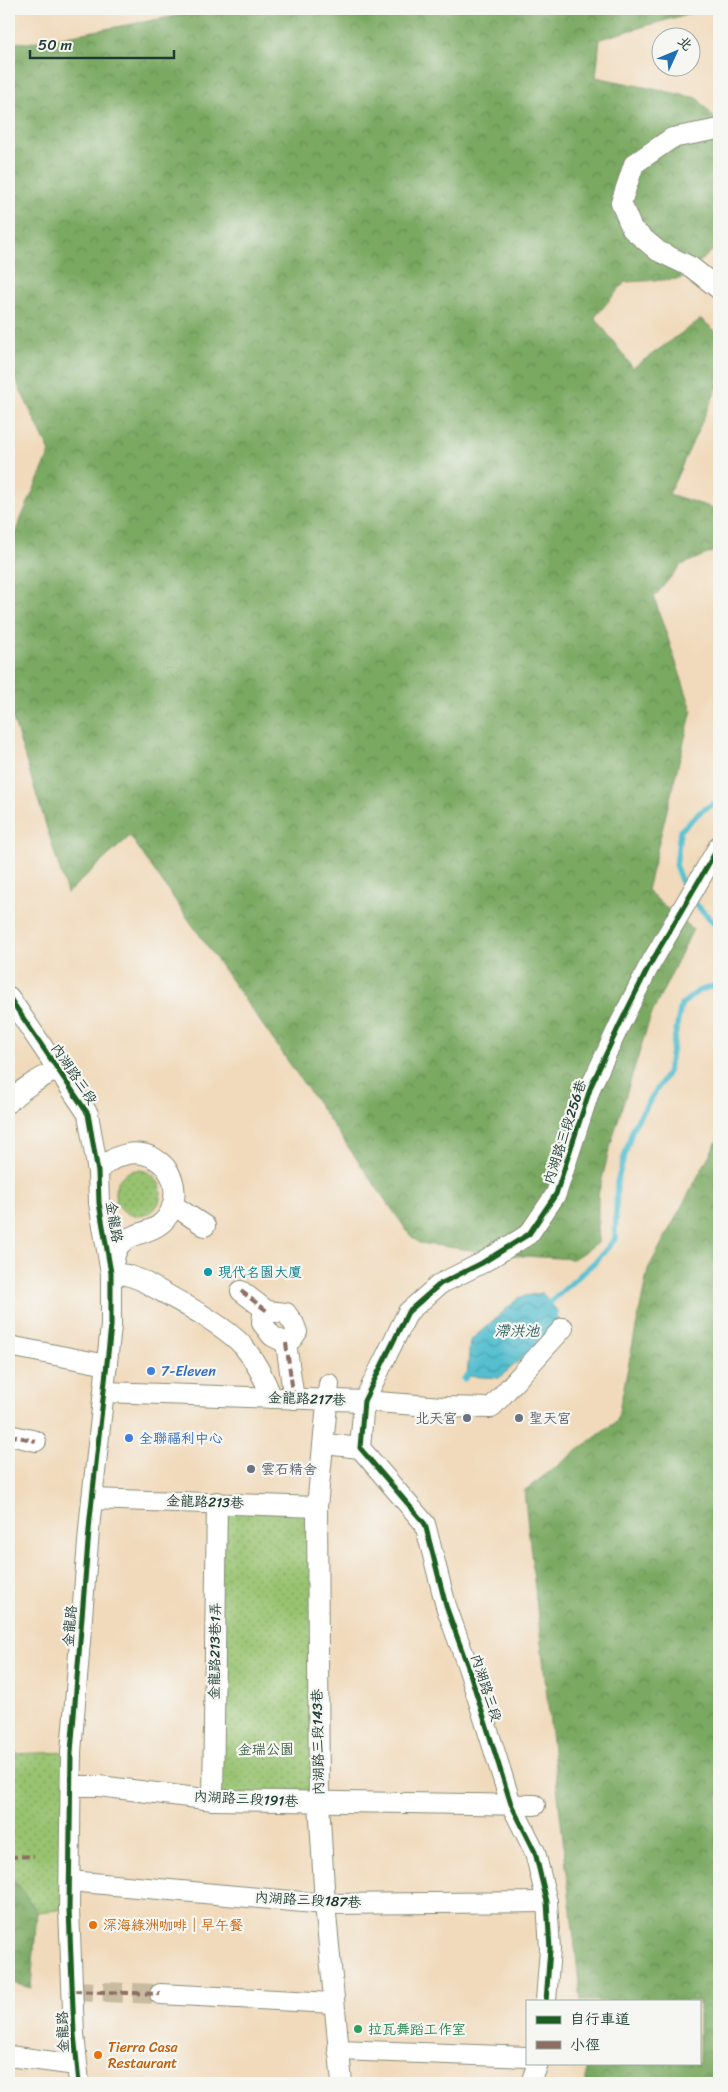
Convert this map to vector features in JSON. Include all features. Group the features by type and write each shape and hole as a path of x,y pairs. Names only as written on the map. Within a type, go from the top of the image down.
{"street":[{"path":"719,129 672,138 634,164 621,203 632,229 658,252 691,267 719,289"},
{"name":"內湖路三段256巷","path":"364,1401 408,1312 440,1284 482,1263 529,1234 556,1194 591,1086 620,1024 648,968 719,846"},
{"name":"內湖路三段","path":"9,997 88,1114 98,1172"},
{"path":"9,1102 33,1082 57,1069"},
{"path":"98,1172 107,1161 119,1155 133,1152 147,1155 159,1162 168,1172 174,1186 173,1205 170,1213 162,1224 150,1232 136,1235 124,1241 117,1248 111,1273 127,1275 141,1280 226,1331 244,1347 261,1371 272,1398"},
{"name":"金龍路","path":"77,2074 69,1909 71,1752 92,1499 112,1326 111,1273 99,1203 98,1172"},
{"path":"173,1205 205,1226"},
{"path":"241,1291 267,1312 286,1313 294,1324 297,1332 286,1343 294,1399"},
{"name":"金龍路217巷","path":"105,1392 294,1399 328,1392 364,1401 442,1407 491,1408 563,1328"},
{"path":"9,1346 108,1365"},
{"name":"內湖路三段143巷","path":"328,1392 318,1507 318,1802 333,2002 342,2083"},
{"path":"324,1444 360,1448 364,1401"},
{"path":"9,1435 36,1441"},
{"name":"內湖路三段","path":"360,1448 425,1524 446,1606 468,1667 511,1804 535,1852 547,1902 550,1949 546,2000"},
{"name":"金龍路213巷","path":"92,1499 318,1507"},
{"name":"金龍路213巷1弄","path":"213,1800 218,1502"},
{"name":"內湖路三段191巷","path":"71,1786 99,1786 213,1800 535,1805"},
{"name":"內湖路三段187巷","path":"70,1881 325,1904 547,1902"},
{"path":"160,1994 333,2002"},
{"path":"338,2050 526,2057"},
{"path":"9,2056 77,2074"},
{"path":"530,2083 538,2064"}],"green space":[{"path":"214,9 705,9 600,39 596,77 697,98 719,123 719,245 680,279 625,282 595,317 633,368 701,319 719,334 719,384 669,494 719,510 719,549 681,565 654,597 692,710 647,890 693,929 650,1018 611,1143 598,1195 598,1243 573,1259 508,1255 419,1243 410,1235 130,836 67,893 9,706 9,546 50,452 9,366 9,42 28,43"},
{"path":"719,1137 719,2083 586,2083 586,2064 700,2064 700,2000 581,2000 524,1491 617,1421 648,1269"},
{"path":"133,1170 143,1170 155,1176 160,1184 160,1202 155,1210 147,1215 133,1216 125,1213 118,1206 115,1198 115,1188 118,1180 125,1173"},
{"name":"金瑞公園","path":"217,1502 317,1507 319,1802 213,1800"},
{"path":"71,1752 69,1909 37,1912 9,1873 9,1754"},
{"path":"9,1873 37,1912 31,1988 9,1982"}],"water":[{"name":"滯洪池","path":"542,1293 558,1312 556,1329 499,1378 467,1376 470,1341 520,1297"}],"waterway":[{"path":"719,800 700,812 680,831 676,867 686,894 719,928"},
{"path":"545,1307 598,1259 615,1239 617,1182 633,1127 668,1072 681,1005 698,991 719,984"},
{"path":"464,1379 472,1371"}],"tunnel":[{"path":"73,1991 160,1994"}],"marked path":[{"path":"241,1291 267,1311"},
{"path":"286,1343 294,1399"},
{"path":"9,1435 36,1441"},
{"path":"9,1857 34,1856"},
{"path":"73,1991 160,1994"}],"cycle path":[{"path":"546,2000 550,1949 547,1902 535,1852 511,1804 468,1667 446,1606 425,1524 360,1448 364,1401 408,1312 440,1284 482,1263 529,1234 556,1194 591,1086 620,1024 648,968 719,846"},
{"path":"9,997 88,1114 98,1172 99,1203 111,1273 111,1326 90,1518 71,1752 69,1909 74,2034 79,2083"}],"place":[{"name":"現代名園大廈","path":"208,1272"},
{"name":"7-Eleven","path":"151,1371"},
{"name":"北天宮","path":"467,1418"},
{"name":"聖天宮","path":"519,1418"},
{"name":"全聯福利中心","path":"129,1438"},
{"name":"雲石精舍","path":"251,1469"},
{"name":"深海綠洲咖啡｜早午餐","path":"93,1925"},
{"name":"拉瓦舞蹈工作室","path":"358,2029"},
{"name":"Tierra Casa Restaurant","path":"98,2055"}]}
